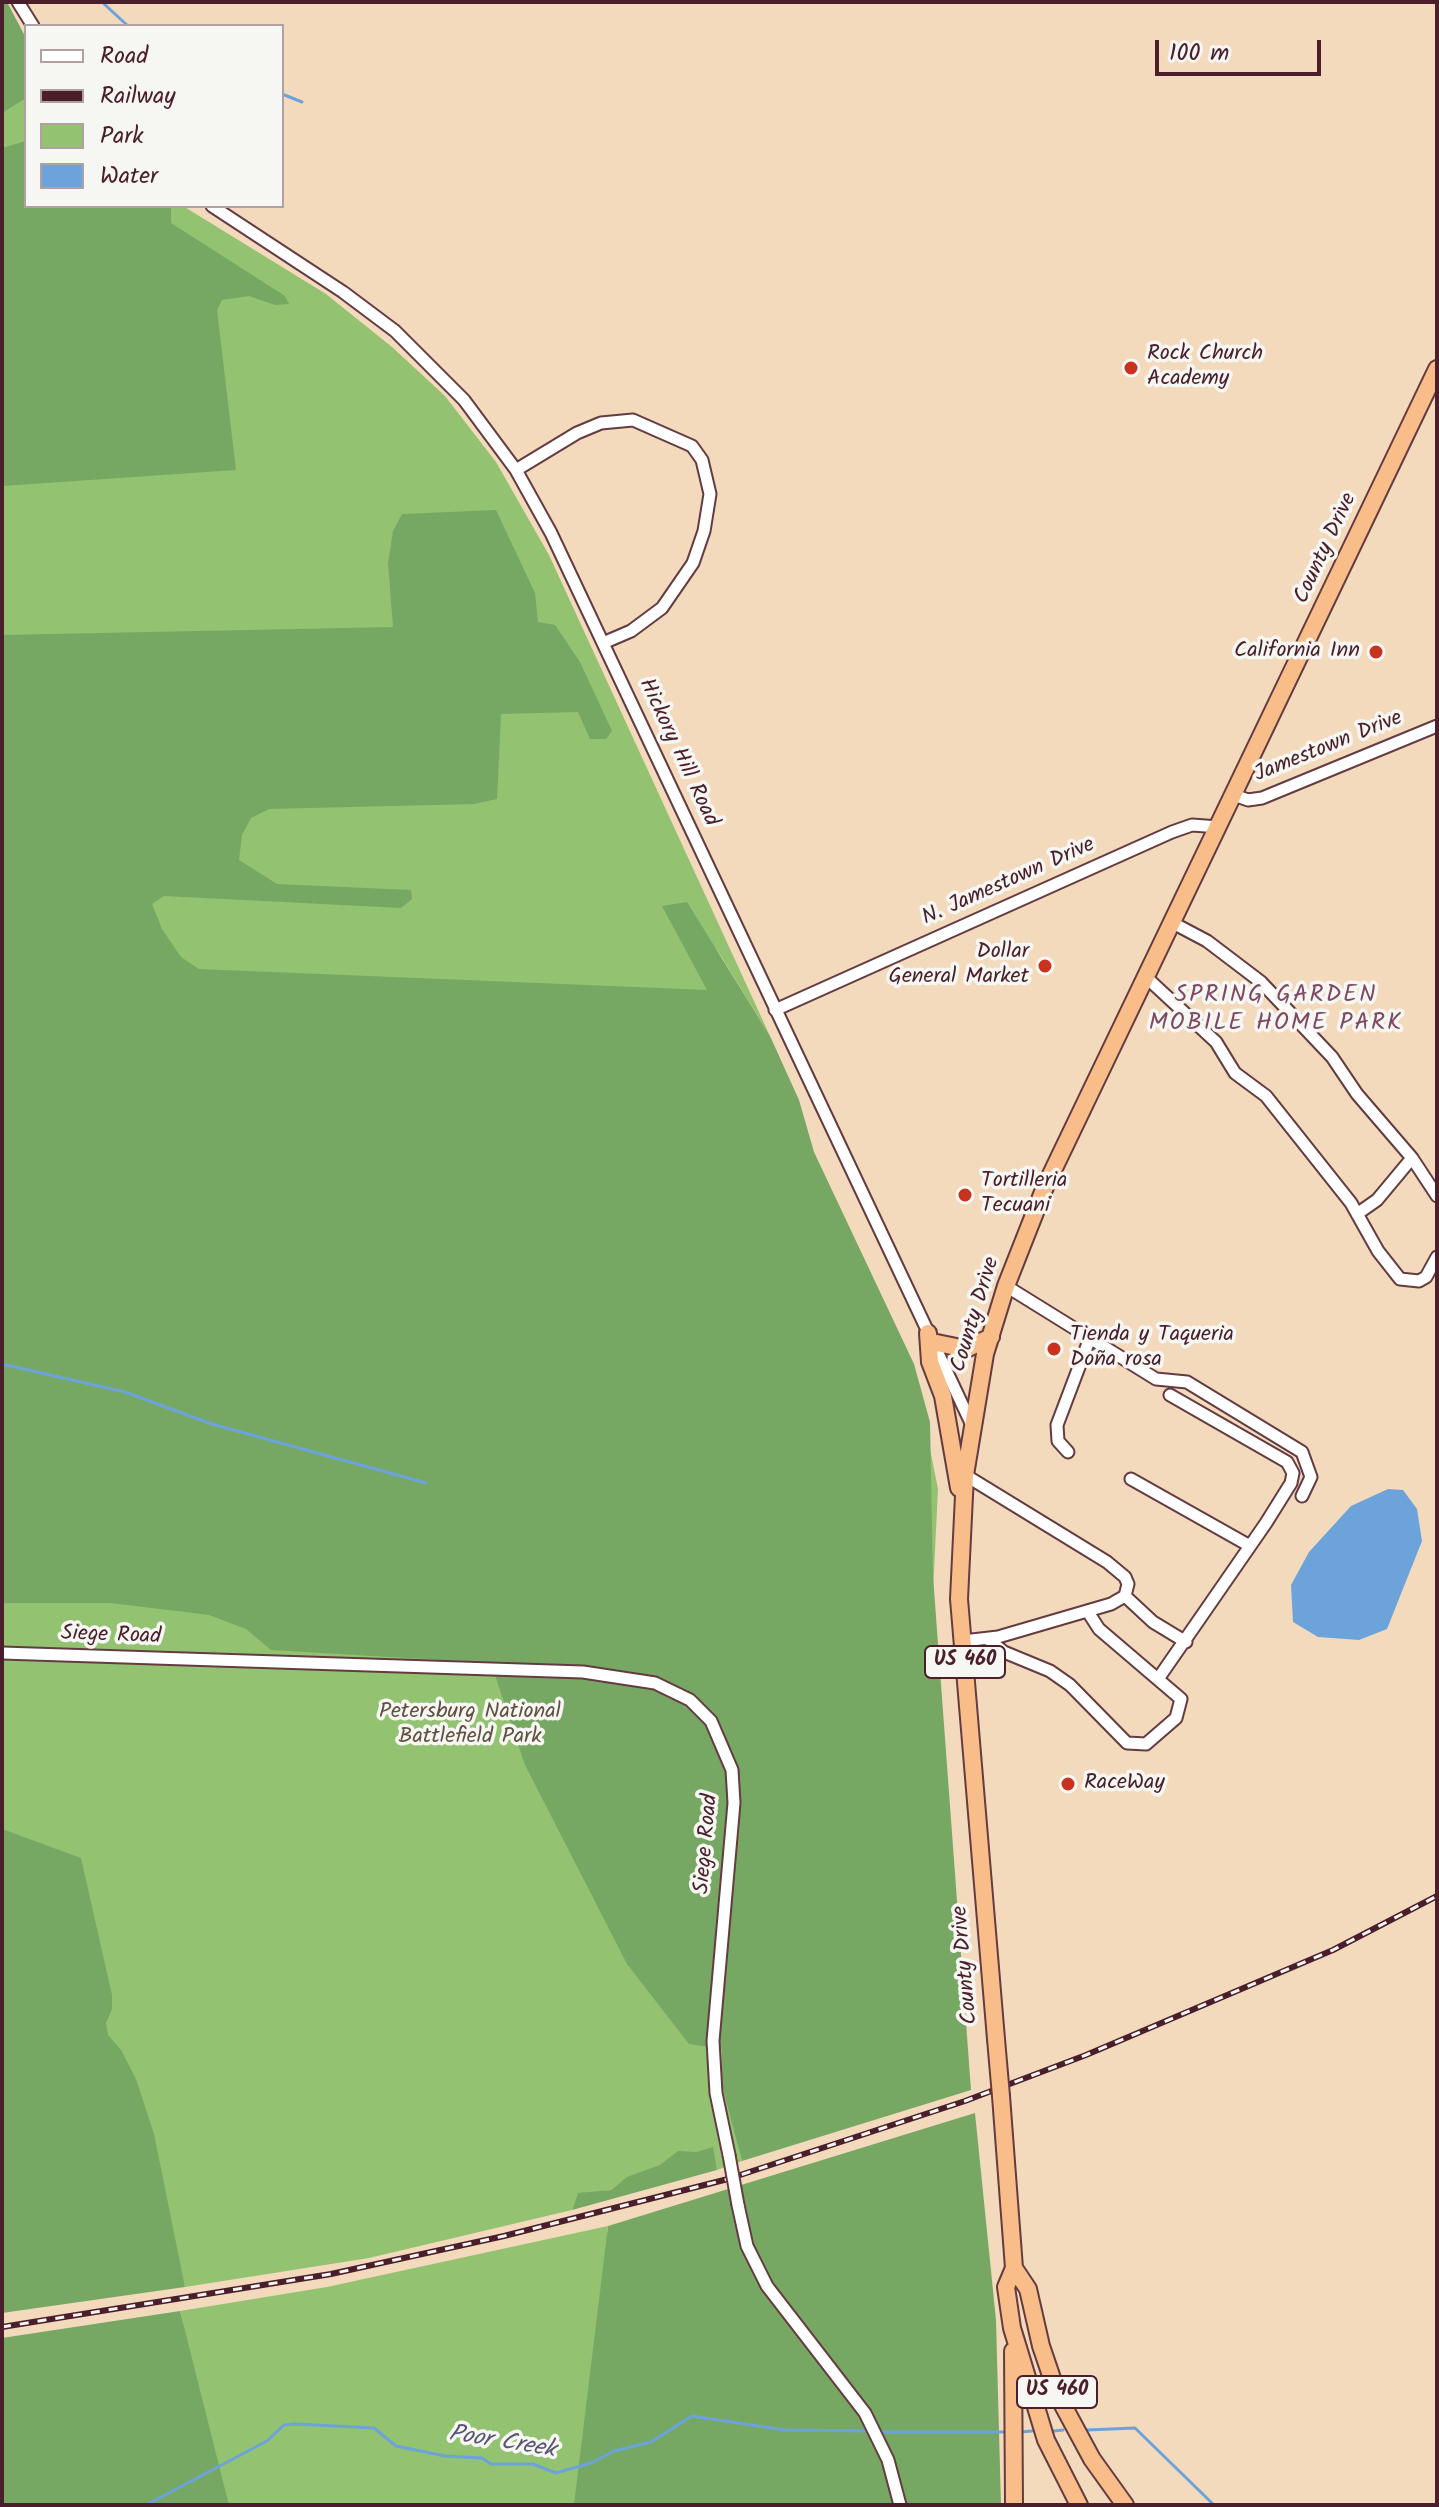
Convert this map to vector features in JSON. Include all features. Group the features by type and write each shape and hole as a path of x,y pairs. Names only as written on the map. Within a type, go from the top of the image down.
{"highway":[{"name":"County Drive","path":"1079,2505 1046,2440 1014,2338 1006,2287 1014,2268 959,1591 962,1509 971,1423 1006,1286 1045,1187 1437,369"},
{"path":"962,1509 943,1396 930,1362 930,1338 966,1349 991,1337"},
{"name":"County Drive","path":"1014,2268 1028,2289 1041,2346 1058,2396 1092,2459 1125,2505"},
{"path":"1014,2338 1011,2378 1014,2505"}],"street":[{"path":"18,2 32,24"},
{"name":"Hickory Hill Road","path":"215,208 343,292 395,331 464,400 516,470 551,533 971,1423"},
{"path":"516,470 577,433 601,423 633,420 692,446 702,460 710,494 704,531 693,563 662,608 631,631 603,643"},
{"name":"Jamestown Drive","path":"1234,795 1248,800 1262,798 1437,726"},
{"name":"N. Jamestown Drive","path":"775,1010 1172,832 1192,825 1219,827"},
{"path":"1173,923 1207,941 1261,982 1332,1057 1357,1094 1412,1158 1437,1196"},
{"path":"1147,978 1216,1042 1235,1073 1266,1096 1357,1214 1378,1251 1400,1279 1419,1281 1426,1277 1437,1257"},
{"path":"1357,1214 1377,1200 1412,1158"},
{"path":"1006,1286 1156,1379 1187,1382 1302,1452 1311,1477 1302,1496"},
{"path":"1068,1452 1058,1441 1057,1425 1090,1338"},
{"path":"1158,1679 1291,1483 1291,1467 1170,1395"},
{"path":"965,1475 1107,1562 1125,1577 1128,1584 1125,1596"},
{"path":"1131,1479 1250,1546"},
{"path":"1125,1596 1153,1622 1186,1642"},
{"path":"963,1641 988,1639 1088,1612 1125,1596"},
{"path":"988,1639 1004,1652 1050,1671 1070,1685 1123,1740 1134,1745 1157,1738 1181,1709 1181,1699 1099,1629 1088,1612"},
{"name":"Siege Road","path":"2,1653 583,1672 635,1678 690,1700 711,1721 732,1770 734,1803 713,2041 716,2093 747,2246 767,2286 865,2413 888,2460 900,2505"}],"green space":[{"path":"2,2 7,2 24,34 24,99 2,113"},
{"name":"Petersburg National Battlefield Park","path":"2,35 24,68 24,208 171,213 171,208 186,208 326,294 392,347 445,396 496,462 549,555 770,1036 716,948 915,1374 938,1489 933,1593 739,2149 742,2161 717,2170 714,2156 621,2182 611,2190 578,2194 572,2210 369,2258 185,2287 182,2276 2,2300"},
{"path":"24,142 24,208 171,208 171,223 285,296 289,304 275,305 249,296 222,300 217,310 236,470 2,486 2,148"},
{"path":"496,510 535,593 538,622 555,625 580,662 612,731 606,739 590,739 578,712 501,714 497,799 474,804 269,809 251,818 242,835 239,860 277,884 411,890 412,899 401,908 164,896 152,904 162,929 181,957 199,969 707,990 662,906 687,902 770,1036 799,1100 814,1152 914,1364 930,1422 933,1576 971,2090 742,2161 722,2085 722,2049 689,2044 627,1964 525,1765 491,1663 271,1650 246,1629 209,1615 111,1603 2,1603 2,635 393,627 388,563 393,531 402,514"},
{"path":"2,1829 81,1858 112,1995 112,2009 106,2023 108,2035 121,2050 136,2079 154,2134 185,2287 2,2313"},
{"path":"975,2113 996,2320 1001,2505 574,2505 608,2226"},
{"path":"713,2147 717,2170 572,2210 578,2193 611,2190 627,2177 660,2165 678,2151 697,2152"},
{"path":"608,2226 607,2232 996,2505 2,2505 183,2323 180,2311 327,2287"},
{"path":"180,2311 229,2505 2,2505 2,2338"}],"water":[{"path":"1388,1489 1403,1490 1417,1509 1422,1541 1387,1629 1359,1640 1318,1637 1293,1622 1291,1585 1309,1552 1351,1506"}],"waterway":[{"path":"102,2 126,24"},
{"path":"284,95 302,102"},
{"path":"2,1364 125,1392 212,1424 426,1483"},
{"name":"Poor Creek","path":"146,2505 267,2441 284,2425 374,2428 396,2446 445,2456 482,2458 491,2464 533,2464 556,2473 591,2463 614,2451 651,2442 692,2416 785,2430 868,2431"},
{"name":"Poor Creek","path":"1087,2430 1135,2428 1214,2505"},
{"name":"Poor Creek","path":"1054,2431 1063,2430"},
{"name":"Poor Creek","path":"1020,2432 1032,2431"},
{"name":"Poor Creek","path":"882,2432 1007,2432"}],"railway":[{"path":"2,2327 331,2274 504,2236 728,2179 965,2101 1086,2055 1333,1950 1437,1896"}],"place":[{"name":"Rock Church Academy","path":"1131,368"},
{"name":"California Inn","path":"1376,652"},
{"name":"Dollar General Market","path":"1045,966"},
{"name":"Tortilleria Tecuani","path":"965,1195"},
{"name":"Tienda y Taqueria Doña rosa","path":"1054,1349"},
{"name":"RaceWay","path":"1068,1784"}],"district":[{"name":"SPRING GARDEN MOBILE HOME PARK","path":"1276,1011"}]}
